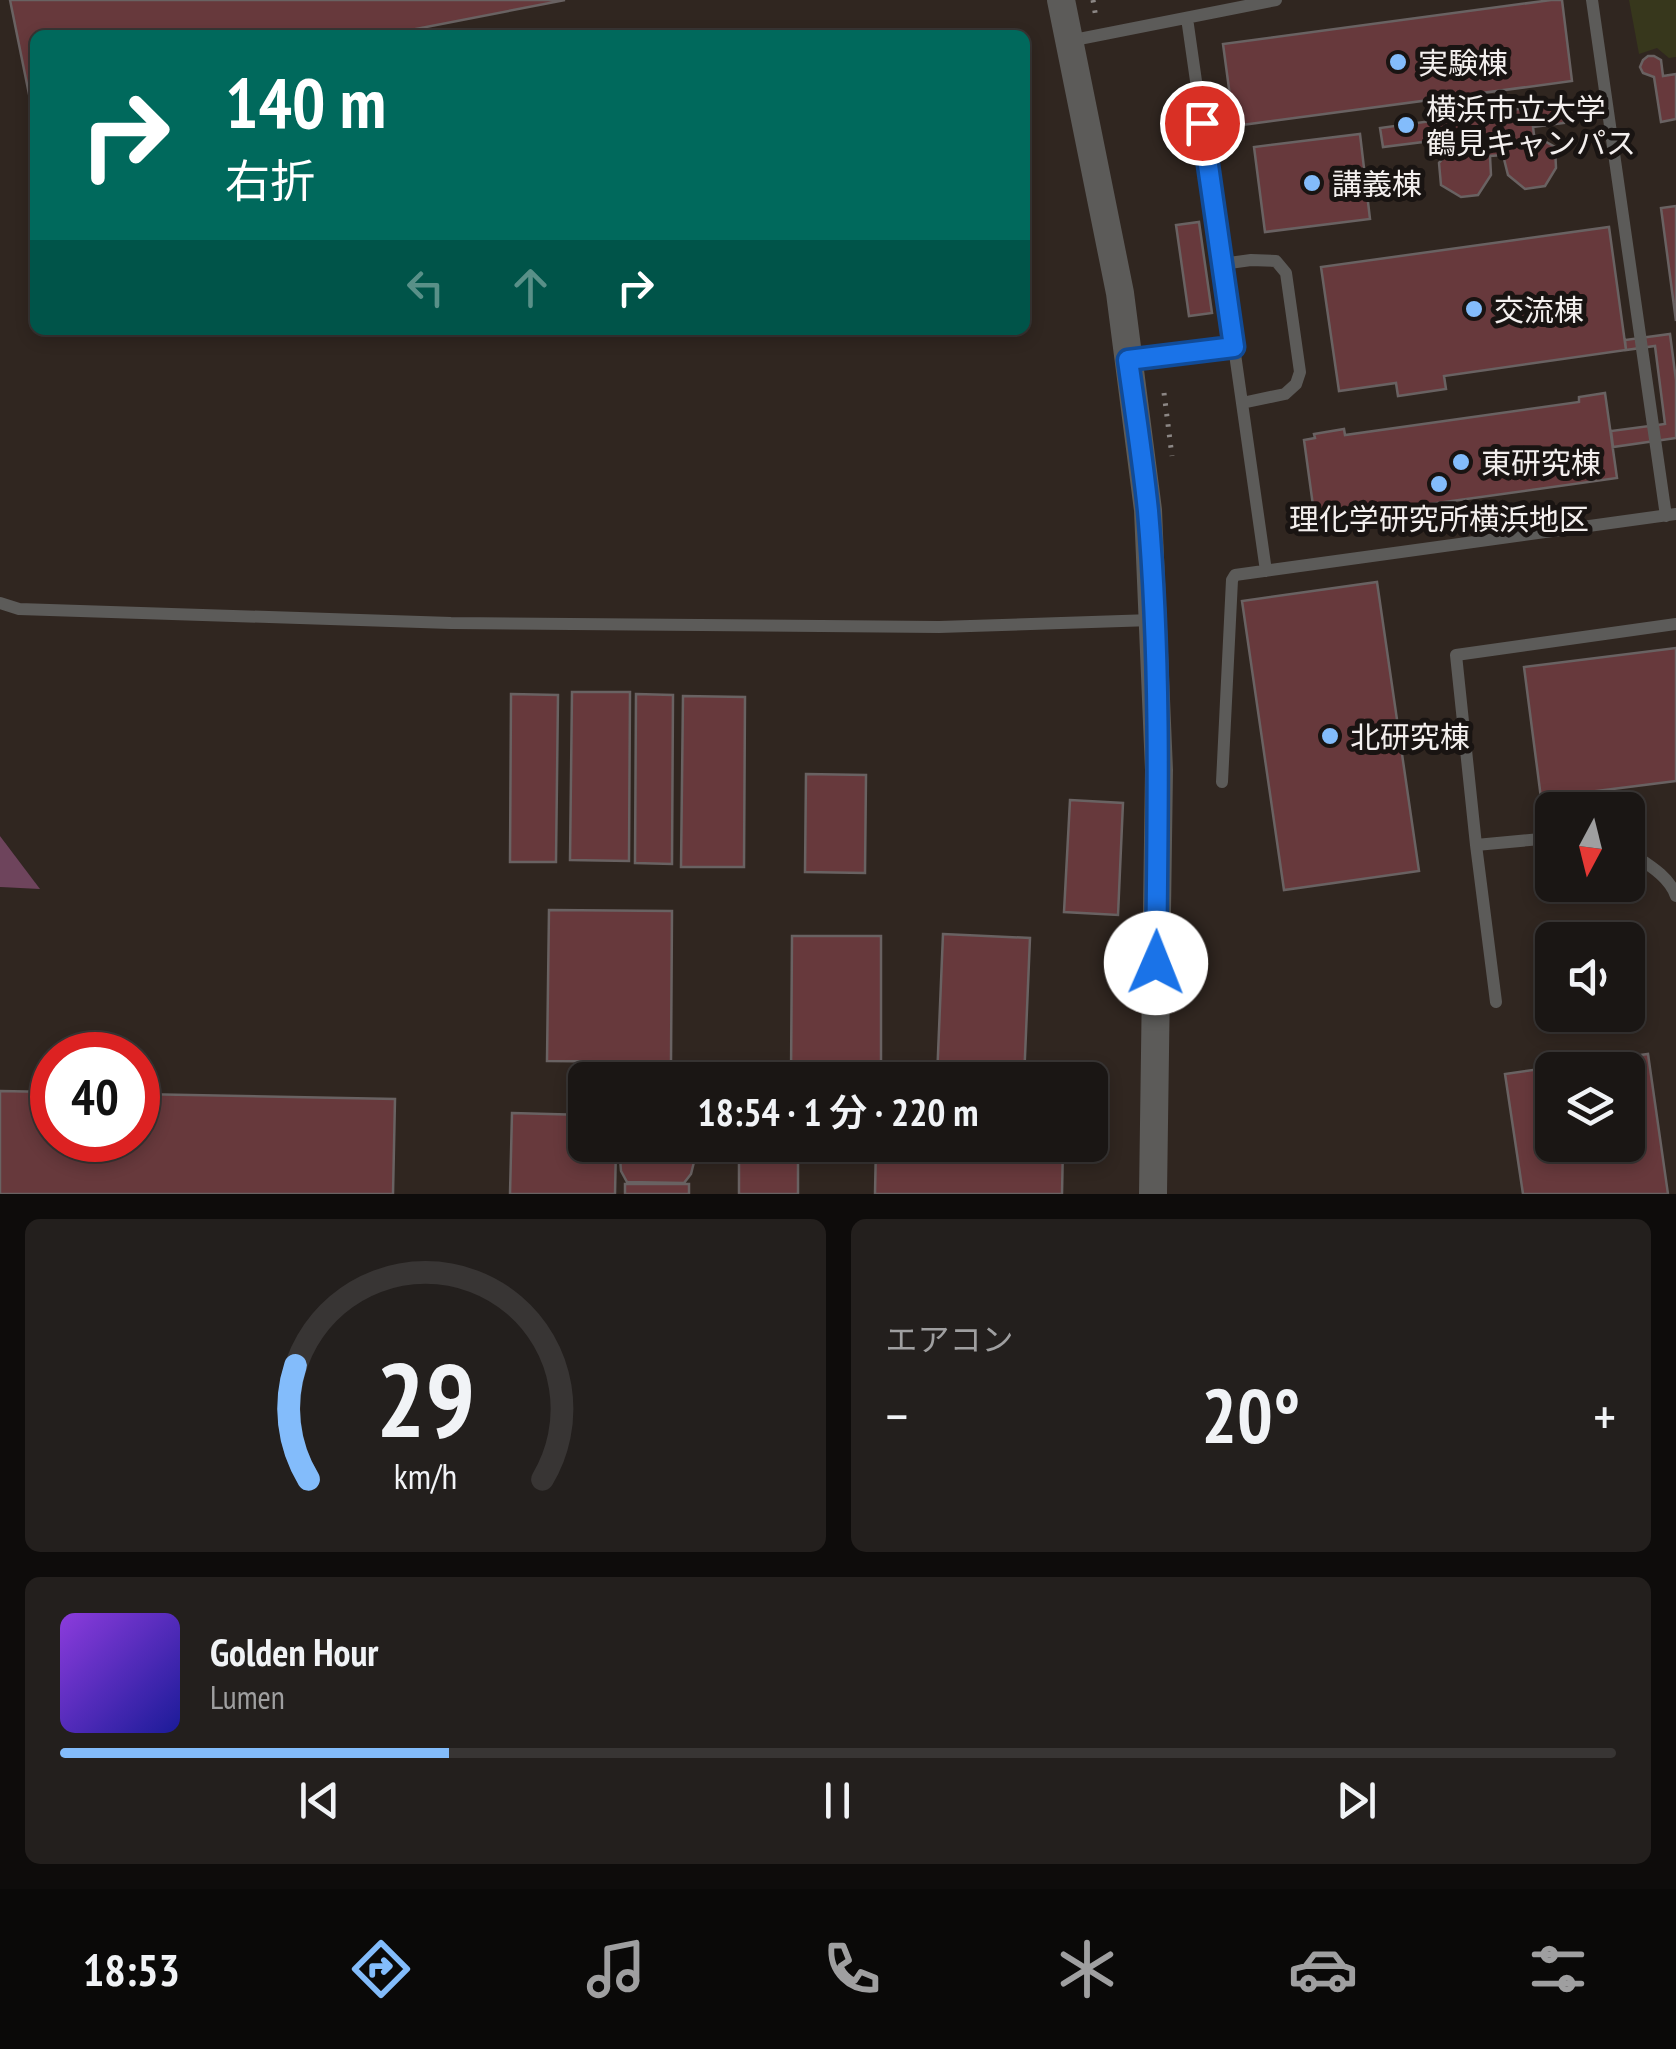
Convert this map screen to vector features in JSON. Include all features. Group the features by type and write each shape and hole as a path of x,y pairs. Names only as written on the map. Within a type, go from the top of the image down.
{"street":[{"path":"1061,0 1120,293 1148,510 1159,770 1153,1194"}],"lane":[{"path":"1069,42 1276,0"},
{"path":"1222,782 1235,576 1671,515 1592,0"},
{"path":"1187,18 1266,571"},
{"path":"1222,264 1276,261 1286,273 1298,351 1300,372 1296,384 1285,394 1242,402"},
{"path":"1128,360 1234,347"},
{"path":"0,603 19,609 451,623 940,627 1154,620"},
{"path":"1496,1002 1456,655 1676,624"},
{"path":"1476,845 1535,840"},
{"path":"1645,863 1675,890 1676,896"}],"shaded area":[{"path":"0,0 1676,0 1676,1194 0,1194 0,887 39,888 0,836"},
{"path":"1629,0 1676,0 1676,57 1669,58 1657,48 1639,54"},
{"path":"0,836 40,889 0,887"}],"building":[{"path":"10,0 565,0 411,30 30,30 30,99"},
{"name":"実験棟","path":"1562,0 1572,81 1234,126 1223,44"},
{"path":"1648,56 1661,60 1663,76 1676,74 1676,119 1661,122 1654,77 1643,73 1640,67"},
{"path":"1562,103 1564,123 1533,127 1534,135 1555,147 1556,168 1545,186 1525,189 1508,175 1503,155 1490,156 1491,175 1478,195 1461,197 1441,185 1439,163 1455,138 1383,147 1380,128"},
{"name":"講義棟","path":"1360,134 1370,219 1265,232 1254,147"},
{"path":"1676,206 1676,321 1661,208"},
{"path":"1199,222 1212,313 1189,316 1176,225"},
{"name":"交流棟","path":"1609,227 1626,350 1444,376 1446,389 1398,396 1396,383 1339,391 1321,267"},
{"path":"1670,334 1676,380 1676,438 1613,447 1611,431 1665,424 1655,346 1626,350 1625,340"},
{"name":"東研究棟","path":"1605,393 1617,478 1315,520 1304,440 1315,438 1314,434 1344,429 1345,435 1579,402 1579,397"},
{"name":"北研究棟","path":"1377,582 1419,871 1284,890 1242,601"},
{"path":"1676,648 1676,781 1589,792 1540,792 1524,667"},
{"path":"572,692 630,692 629,861 570,860"},
{"path":"511,694 558,695 556,862 510,862"},
{"path":"636,694 673,695 672,864 635,863"},
{"path":"683,696 745,697 744,867 681,867"},
{"path":"806,774 866,775 865,873 805,872"},
{"path":"1070,800 1123,803 1118,915 1064,912"},
{"path":"549,910 672,911 671,1062 547,1061"},
{"path":"943,934 1030,938 1025,1062 938,1062"},
{"path":"792,936 881,936 881,1062 791,1062"},
{"path":"1648,1054 1668,1194 1523,1194 1505,1074 1535,1070 1535,1162 1645,1162"},
{"path":"0,1091 30,1092 30,1162 160,1162 160,1094 395,1099 393,1194 0,1194"},
{"path":"512,1113 568,1115 568,1162 616,1162 615,1194 510,1194"},
{"path":"620,1162 694,1162 684,1183 627,1182"},
{"path":"739,1162 798,1162 798,1194 739,1194"},
{"path":"876,1162 1063,1162 1062,1194 875,1194"},
{"path":"625,1184 689,1184 689,1194 625,1194"}],"place":[{"name":"実験棟","path":"1398,62"},
{"name":"横浜市立大学 鶴見キャンパス","path":"1406,125"},
{"name":"講義棟","path":"1312,183"},
{"name":"交流棟","path":"1474,309"},
{"name":"東研究棟","path":"1461,462"},
{"name":"理化学研究所横浜地区","path":"1439,484"},
{"name":"北研究棟","path":"1330,736"}],"route":[{"path":"1156,963 1159,770 1154,620 1148,510 1128,360 1234,347 1202,123"}]}
